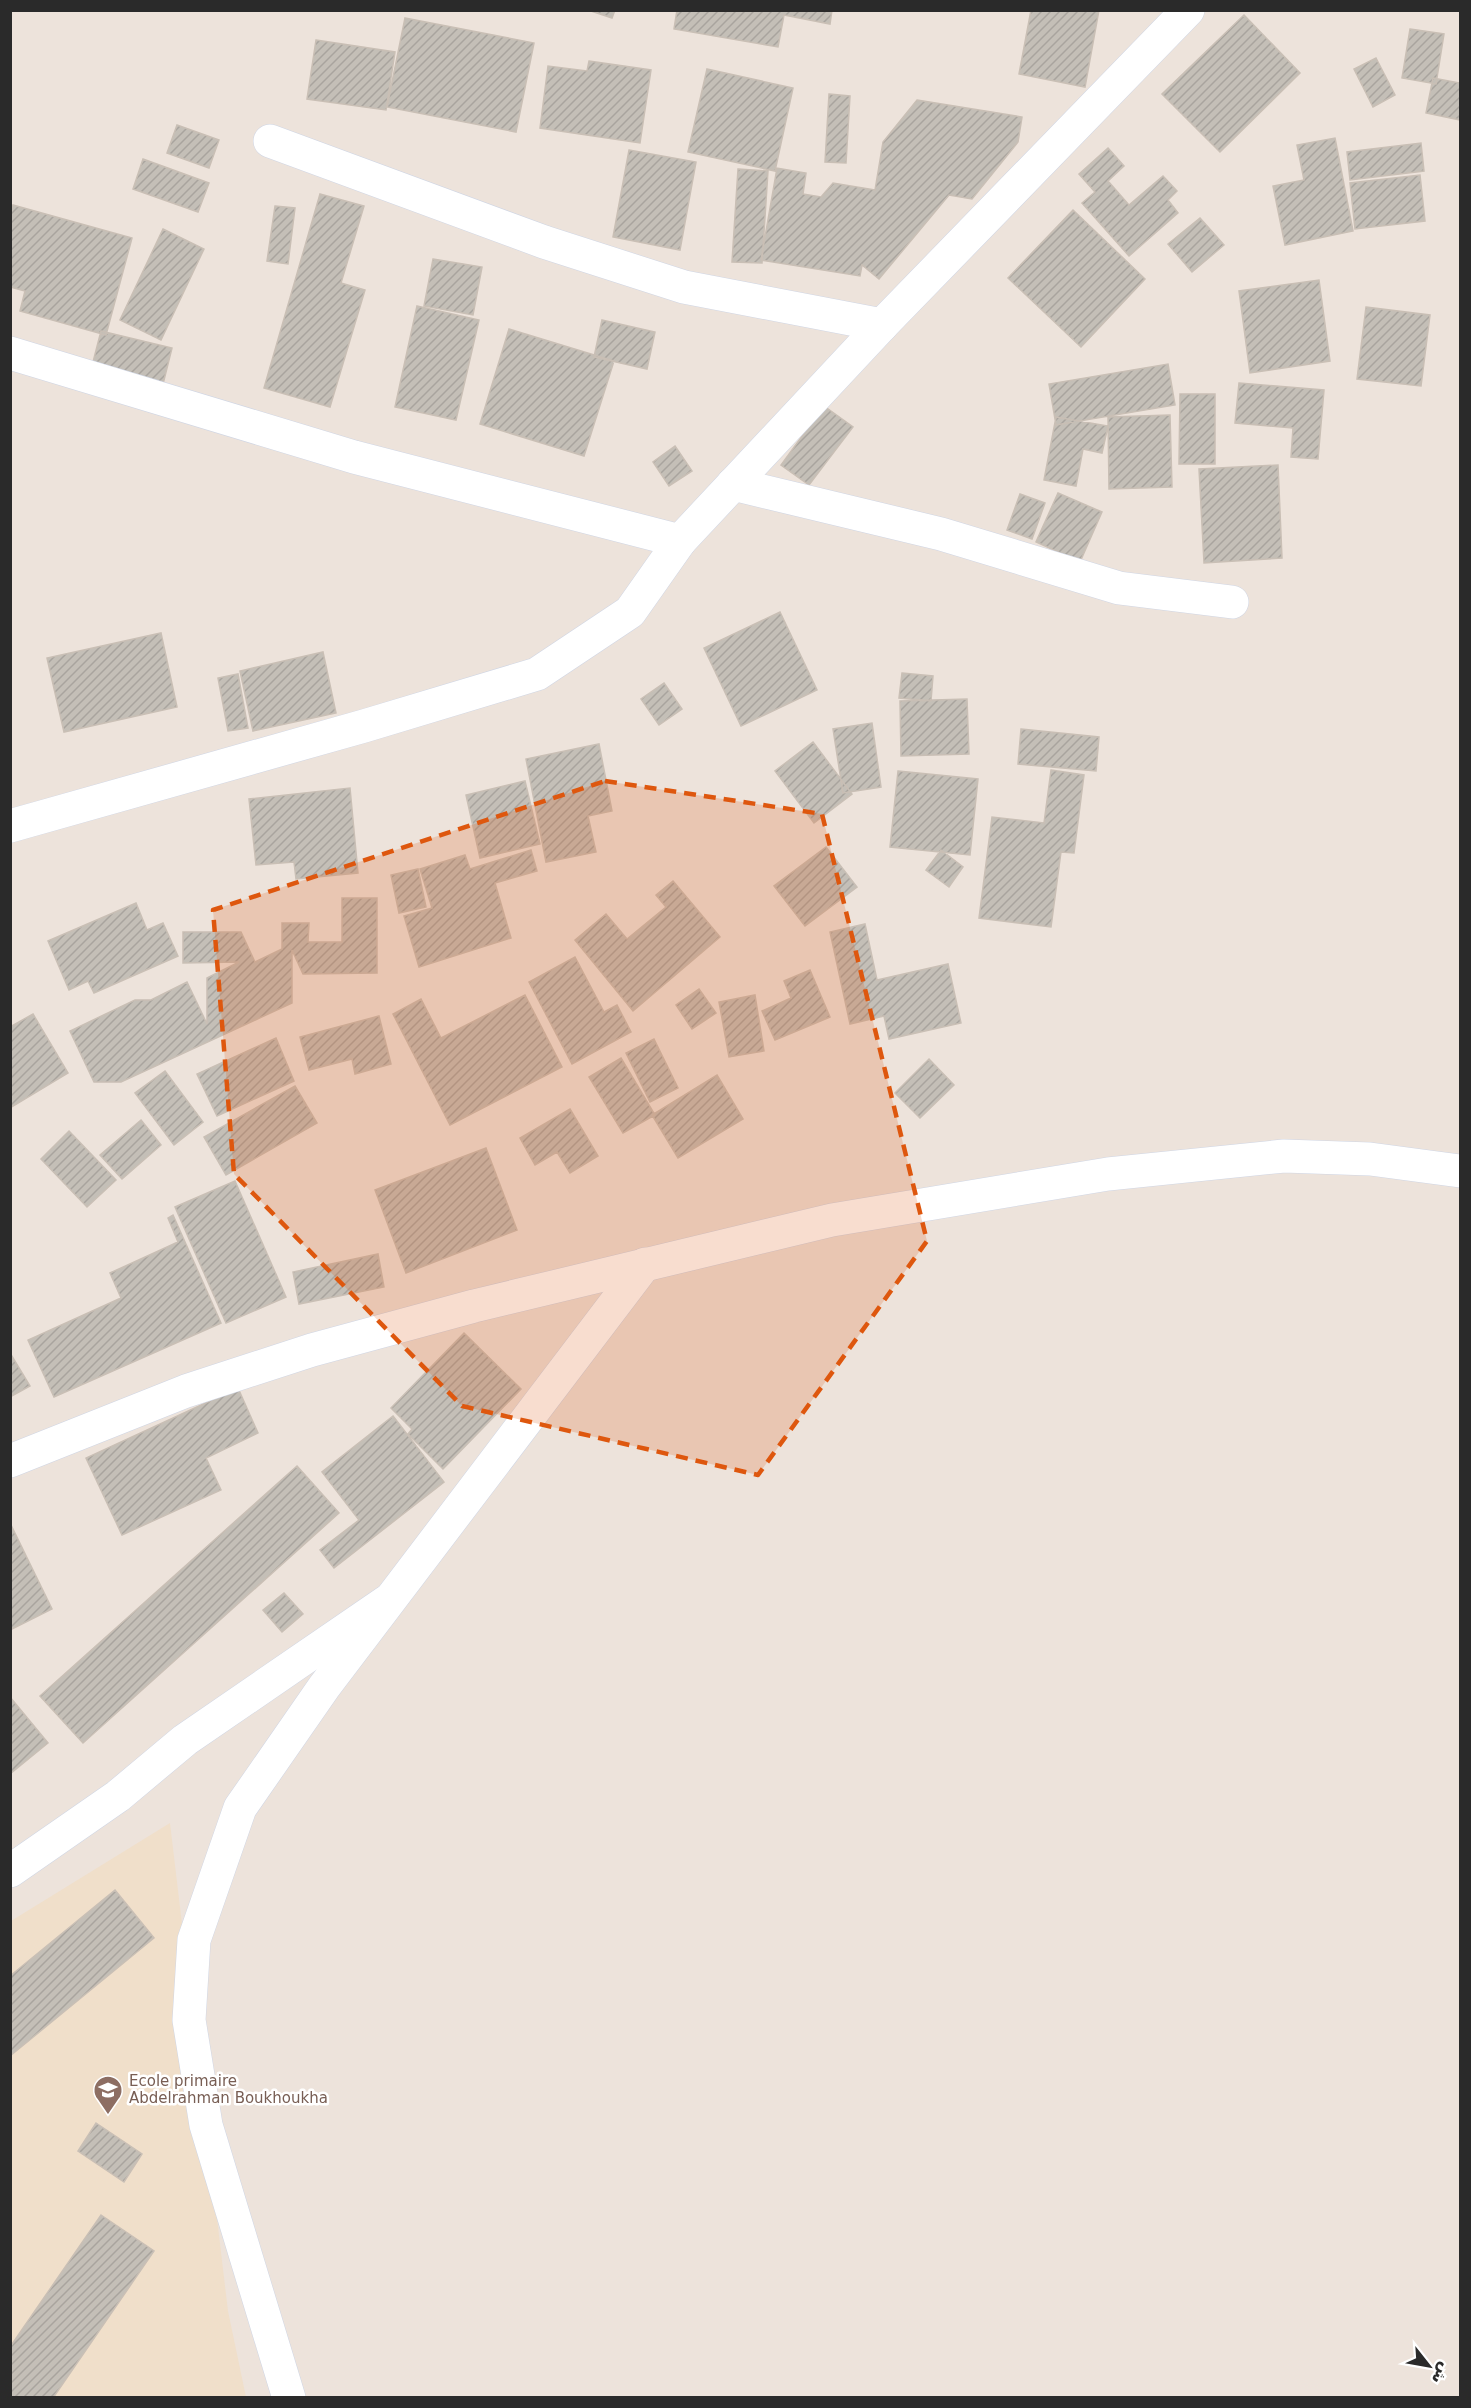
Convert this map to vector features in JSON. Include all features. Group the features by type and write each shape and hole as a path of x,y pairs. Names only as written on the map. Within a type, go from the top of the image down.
{"street":[{"path":"11,825 364,726 537,674 630,612 680,541 882,325 1188,10"},
{"path":"270,141 544,242 684,287 882,325"},
{"path":"10,353 354,457 680,541"},
{"path":"733,484 941,534 1119,588 1232,602"},
{"path":"10,1461 186,1391 312,1350 474,1306 832,1220 1010,1189 1188,1164 1294,1156 1370,1159 1461,1172"},
{"path":"289,2397 206,2125 189,2020 194,1940 240,1808 324,1687 645,1264"},
{"path":"10,1871 118,1796 185,1740 392,1598"}],"highlighted area":[{"path":"605,781 822,814 927,1241 758,1475 462,1406 234,1174 213,910"}],"shaded area":[{"name":"Ecole primaire Abdelrahman Boukhoukha","path":"170,1823 228,2311 246,2397 11,2398 11,1921"}],"building":[{"path":"588,10 615,10 612,18"},
{"path":"677,10 832,10 830,24 784,15 778,47 674,29"},
{"path":"1031,10 1099,10 1085,87 1019,74"},
{"path":"1244,15 1300,73 1220,152 1162,94"},
{"path":"405,18 534,43 516,132 387,107"},
{"path":"1410,29 1444,34 1436,84 1402,78"},
{"path":"316,40 395,52 386,110 307,99"},
{"path":"1376,58 1395,95 1373,107 1354,69"},
{"path":"589,61 651,70 640,143 540,128 548,66 587,71"},
{"path":"707,69 793,88 775,171 688,152"},
{"path":"1433,78 1460,83 1460,120 1426,113"},
{"path":"829,94 850,96 846,163 825,162"},
{"path":"917,100 1022,117 1018,142 972,199 949,195 879,279 862,265 860,276 761,260 777,168 806,173 803,194 821,197 833,183 875,190 883,142"},
{"path":"177,125 219,140 209,168 167,153"},
{"path":"1335,138 1353,231 1285,245 1273,186 1304,180 1297,145"},
{"path":"1421,143 1424,171 1350,180 1347,152"},
{"path":"1108,148 1124,166 1108,181 1129,205 1163,176 1177,191 1168,200 1178,213 1129,256 1082,203 1095,192 1079,174"},
{"path":"629,150 696,162 680,250 613,237"},
{"path":"143,159 209,183 198,212 133,189"},
{"path":"738,169 768,171 762,263 732,262"},
{"path":"1420,175 1425,221 1355,229 1350,183"},
{"path":"320,194 364,206 341,283 365,290 330,407 264,388"},
{"path":"13,205 132,238 106,335 20,311 25,291 10,287 10,214"},
{"path":"275,206 295,208 288,264 267,261"},
{"path":"1073,210 1145,279 1081,347 1008,278"},
{"path":"1200,218 1224,245 1192,272 1168,244"},
{"path":"163,229 204,249 161,340 120,320"},
{"path":"433,259 482,267 473,315 424,306"},
{"path":"1319,280 1330,361 1250,373 1239,291"},
{"path":"417,306 479,320 456,420 395,407"},
{"path":"1366,307 1430,315 1421,386 1357,379"},
{"path":"602,320 655,332 647,369 594,357"},
{"path":"509,329 614,361 584,456 480,424"},
{"path":"101,331 172,348 163,384 92,366"},
{"path":"1168,364 1175,405 1056,425 1049,384"},
{"path":"1239,383 1324,390 1318,459 1291,457 1293,428 1235,423"},
{"path":"1180,394 1215,394 1215,464 1179,464"},
{"path":"824,406 853,427 809,485 781,465"},
{"path":"1170,415 1172,487 1109,489 1108,417"},
{"path":"1056,417 1108,426 1102,453 1083,449 1076,486 1044,480"},
{"path":"675,446 692,471 669,486 653,462"},
{"path":"1278,465 1282,558 1204,563 1199,469"},
{"path":"1058,493 1102,512 1080,562 1036,542"},
{"path":"1020,494 1045,503 1032,539 1007,530"},
{"path":"780,612 817,690 741,726 704,648"},
{"path":"161,633 177,707 64,732 47,658"},
{"path":"323,652 336,713 253,731 240,671"},
{"path":"902,673 933,676 931,701 899,698"},
{"path":"238,674 248,728 228,731 218,678"},
{"path":"664,683 682,709 659,725 641,699"},
{"path":"967,699 969,754 901,756 900,701"},
{"path":"872,723 881,787 843,793 833,729"},
{"path":"1021,729 1099,737 1096,771 1018,764"},
{"path":"813,742 852,794 814,823 775,771"},
{"path":"599,744 612,811 588,816 596,852 546,862 526,759"},
{"path":"1051,770 1084,775 1074,853 1061,852 1051,927 979,918 992,817 1044,823"},
{"path":"898,771 978,779 970,855 890,847"},
{"path":"525,781 540,844 480,858 466,795"},
{"path":"350,788 358,873 296,879 294,862 256,865 249,799"},
{"path":"826,847 857,887 805,926 774,886"},
{"path":"531,850 537,871 495,883 511,938 419,967 404,916 432,908 420,869 465,855 470,869"},
{"path":"941,850 963,867 949,887 926,870"},
{"path":"418,869 426,907 399,913 391,875"},
{"path":"673,881 720,937 633,1011 575,940 606,914 627,939 666,907 656,895"},
{"path":"342,898 377,898 377,973 303,974 292,950 292,1003 121,1082 94,1082 70,1031 135,1000 151,1000 187,982 207,1024 207,978 239,962 183,963 183,932 241,932 255,962 282,949 282,923 309,923 308,942 342,942"},
{"path":"136,903 147,930 163,923 178,956 94,993 88,981 69,990 48,941"},
{"path":"865,924 877,980 948,964 961,1023 889,1039 884,1016 850,1024 830,932"},
{"path":"575,957 604,1012 617,1005 631,1032 572,1064 529,982"},
{"path":"810,970 830,1017 775,1040 762,1011 791,998 784,981"},
{"path":"699,989 716,1013 692,1029 676,1005"},
{"path":"525,995 562,1067 450,1125 393,1014 421,999 441,1038"},
{"path":"755,995 764,1051 729,1057 719,1002"},
{"path":"33,1014 68,1073 10,1108 10,1027"},
{"path":"379,1016 391,1064 355,1074 352,1059 309,1070 300,1037"},
{"path":"276,1038 294,1081 217,1116 197,1074"},
{"path":"654,1039 678,1088 650,1102 626,1053"},
{"path":"621,1058 655,1115 623,1133 589,1077"},
{"path":"929,1059 954,1085 920,1118 895,1093"},
{"path":"165,1071 203,1122 174,1145 135,1093"},
{"path":"717,1075 743,1119 678,1158 652,1115"},
{"path":"295,1086 317,1123 226,1175 204,1137"},
{"path":"570,1109 598,1156 570,1173 557,1152 535,1165 520,1138"},
{"path":"141,1120 161,1145 122,1179 100,1155"},
{"path":"69,1131 116,1180 87,1207 41,1159"},
{"path":"486,1148 517,1230 406,1273 375,1190"},
{"path":"235,1181 286,1297 226,1323 175,1207"},
{"path":"173,1215 221,1323 54,1397 28,1340 121,1298 110,1273 178,1242 168,1218"},
{"path":"378,1254 384,1287 299,1304 293,1272"},
{"path":"464,1333 521,1389 443,1469 408,1434 412,1429 391,1408"},
{"path":"10,1353 30,1386 10,1397"},
{"path":"238,1388 258,1433 206,1458 221,1490 122,1535 86,1458"},
{"path":"393,1416 444,1482 334,1568 320,1550 359,1520 322,1472"},
{"path":"297,1466 339,1513 83,1743 40,1696"},
{"path":"10,1523 52,1609 10,1630"},
{"path":"284,1593 303,1614 282,1632 263,1610"},
{"path":"10,1697 48,1743 10,1774"},
{"path":"115,1890 154,1938 10,2056 10,1976"},
{"path":"96,2123 142,2154 124,2182 78,2151"},
{"path":"101,2215 154,2251 53,2398 10,2398 10,2347"}],"place":[{"name":"Ecole primaire Abdelrahman Boukhoukha","path":"108,2116"}]}
